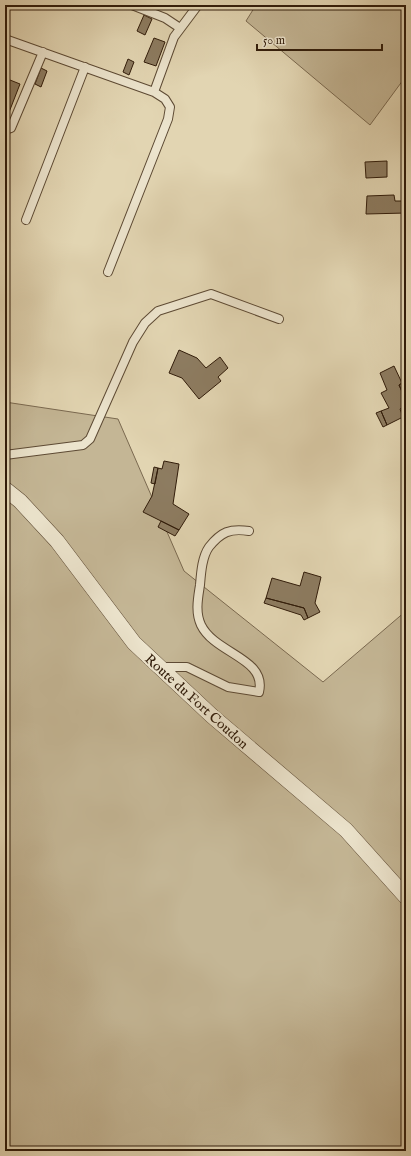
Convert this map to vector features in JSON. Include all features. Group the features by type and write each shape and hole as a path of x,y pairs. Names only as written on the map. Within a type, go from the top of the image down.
{"street":[{"name":"Route du Fort Coudon","path":"5,489 20,501 57,541 134,644 212,716 346,830 406,897"}],"lane":[{"path":"132,5 165,18 180,28"},
{"path":"154,92 174,37 198,5"},
{"path":"5,39 154,92 165,99 170,107 168,119 108,272"},
{"path":"5,130 11,128 43,52"},
{"path":"26,220 85,67"},
{"path":"5,455 83,445 90,438 133,342 145,323 158,311 211,294 279,319"},
{"path":"160,667 187,667 228,687 259,692 261,683 252,666 212,640 201,624 197,607 202,568 208,549 217,537 234,529 249,531"}],"shaded area":[{"path":"256,5 406,5 406,76 370,125 246,21"},
{"path":"5,402 118,419 184,571 323,682 406,611 406,1151 5,1151"}],"building":[{"path":"144,15 152,19 145,35 137,31"},
{"path":"154,38 165,42 156,66 144,62"},
{"path":"128,59 134,62 129,75 123,72"},
{"path":"41,68 47,71 41,87 35,84"},
{"path":"5,78 20,84 6,120 5,119"},
{"path":"387,161 387,177 366,178 365,162"},
{"path":"394,195 395,201 406,201 406,213 366,214 367,196"},
{"path":"179,350 197,358 206,368 220,357 228,368 218,377 221,381 199,399 182,378 169,373"},
{"path":"394,366 402,383 399,385 406,399 406,405 400,409 403,417 387,425 381,411 389,408 381,393 387,390 380,373"},
{"path":"402,383 406,390 402,392 399,385"},
{"path":"381,411 387,425 383,427 376,413"},
{"path":"164,461 179,464 173,504 189,514 179,530 143,512 152,496 158,468 162,469"},
{"path":"154,467 158,468 155,484 151,483"},
{"path":"161,521 179,530 175,536 158,527"},
{"path":"304,572 321,577 315,603 320,612 308,618 304,608 266,598 272,578 300,586"},
{"path":"266,598 304,608 308,618 304,620 301,615 264,603"}]}
